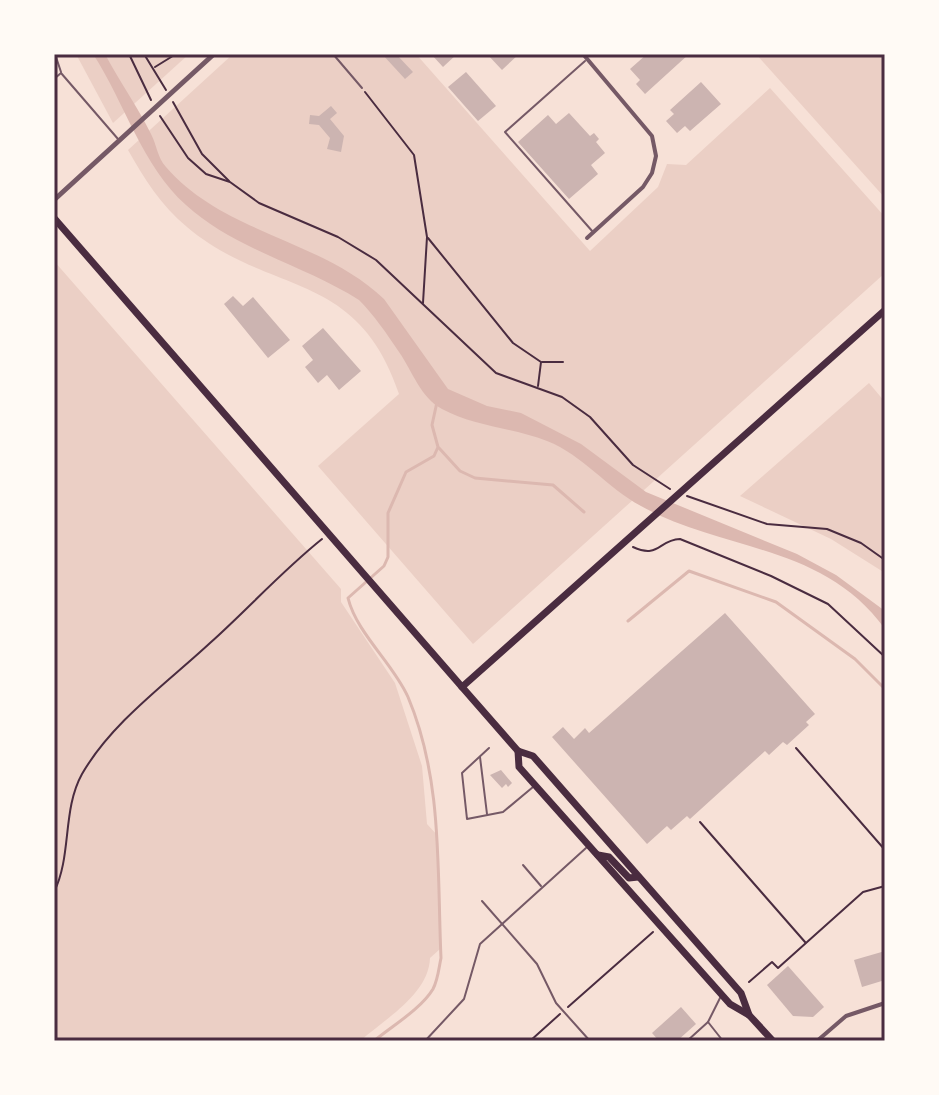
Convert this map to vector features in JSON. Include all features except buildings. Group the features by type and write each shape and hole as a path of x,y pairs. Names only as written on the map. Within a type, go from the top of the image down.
{"main road":[{"path":"54,218 518,751 533,756 741,993 749,1015"},
{"path":"462,687 885,310"},
{"path":"518,751 519,767 722,995 749,1015 773,1041"},
{"path":"598,855 609,857 629,878 638,877"}],"street":[{"path":"54,200 214,54"},
{"path":"585,57 652,136 656,156 652,173 643,187 587,238"},
{"path":"817,1041 846,1016 885,1003"}],"lane":[{"path":"55,54 61,73 122,138"},
{"path":"333,54 362,88"},
{"path":"585,57 505,132 593,233"},
{"path":"54,79 61,73"},
{"path":"489,748 462,775 467,819 505,811 535,785"},
{"path":"480,756 487,816"},
{"path":"425,1041 456,1010 467,992 476,950 590,845"},
{"path":"523,865 542,887"},
{"path":"482,901 537,964 564,1012 590,1041"},
{"path":"687,1041 708,1022 716,1000 722,995"},
{"path":"708,1022 723,1041"}],"path":[{"path":"129,54 167,130 188,158 206,174 230,182"},
{"path":"144,54 202,154 230,182 259,203 355,246 399,279 496,373 562,397 590,417 633,465 671,490"},
{"path":"154,68 176,54"},
{"path":"362,88 414,155 427,237 428,270 423,303"},
{"path":"427,237 513,343 541,362 563,362"},
{"path":"538,389 541,362"},
{"path":"684,492 757,522 827,529 861,543 885,560"},
{"path":"54,892 62,877 75,794 81,775 100,750 165,683 329,533"},
{"path":"625,543 645,552 658,550 671,539 680,539 771,576 828,604 885,657"},
{"path":"796,748 885,850"},
{"path":"700,822 806,943"},
{"path":"749,982 772,962 778,968 863,892 885,886"},
{"path":"530,1041 660,926"}],"shaded area":[{"path":"76,54 189,54 113,123"},
{"path":"93,54 105,54 146,124 163,163 189,189 244,222 332,262 359,279 384,299 448,389 487,406 521,413 581,444 646,492 797,554 836,575 885,611 885,629 860,601 832,580 802,564 672,521 629,499 560,447 454,415 434,404 359,300 247,245 186,205 157,172"},
{"path":"233,54 416,54 590,251 658,187 667,164 686,165 770,88 885,217 885,273 473,644 318,466 399,394 381,354 360,325 335,304 218,249 187,227 161,201 128,150"},
{"path":"756,54 885,54 885,198"},
{"path":"54,261 341,589 341,602 395,683 422,766 427,824 438,836 440,949 430,958 428,971 414,994 360,1041 54,1041"},
{"path":"869,383 885,402 885,573 831,539 740,496"}],"waterway":[{"path":"374,1041 421,1003 436,982 441,958 438,859 433,793 419,728 401,684 359,624 348,598 384,566 388,557 388,513 406,472 434,456 438,447 432,425 437,402"},
{"path":"439,448 460,471 475,478 553,485 584,512"},
{"path":"628,621 689,571 776,602 855,659 885,689"}]}
